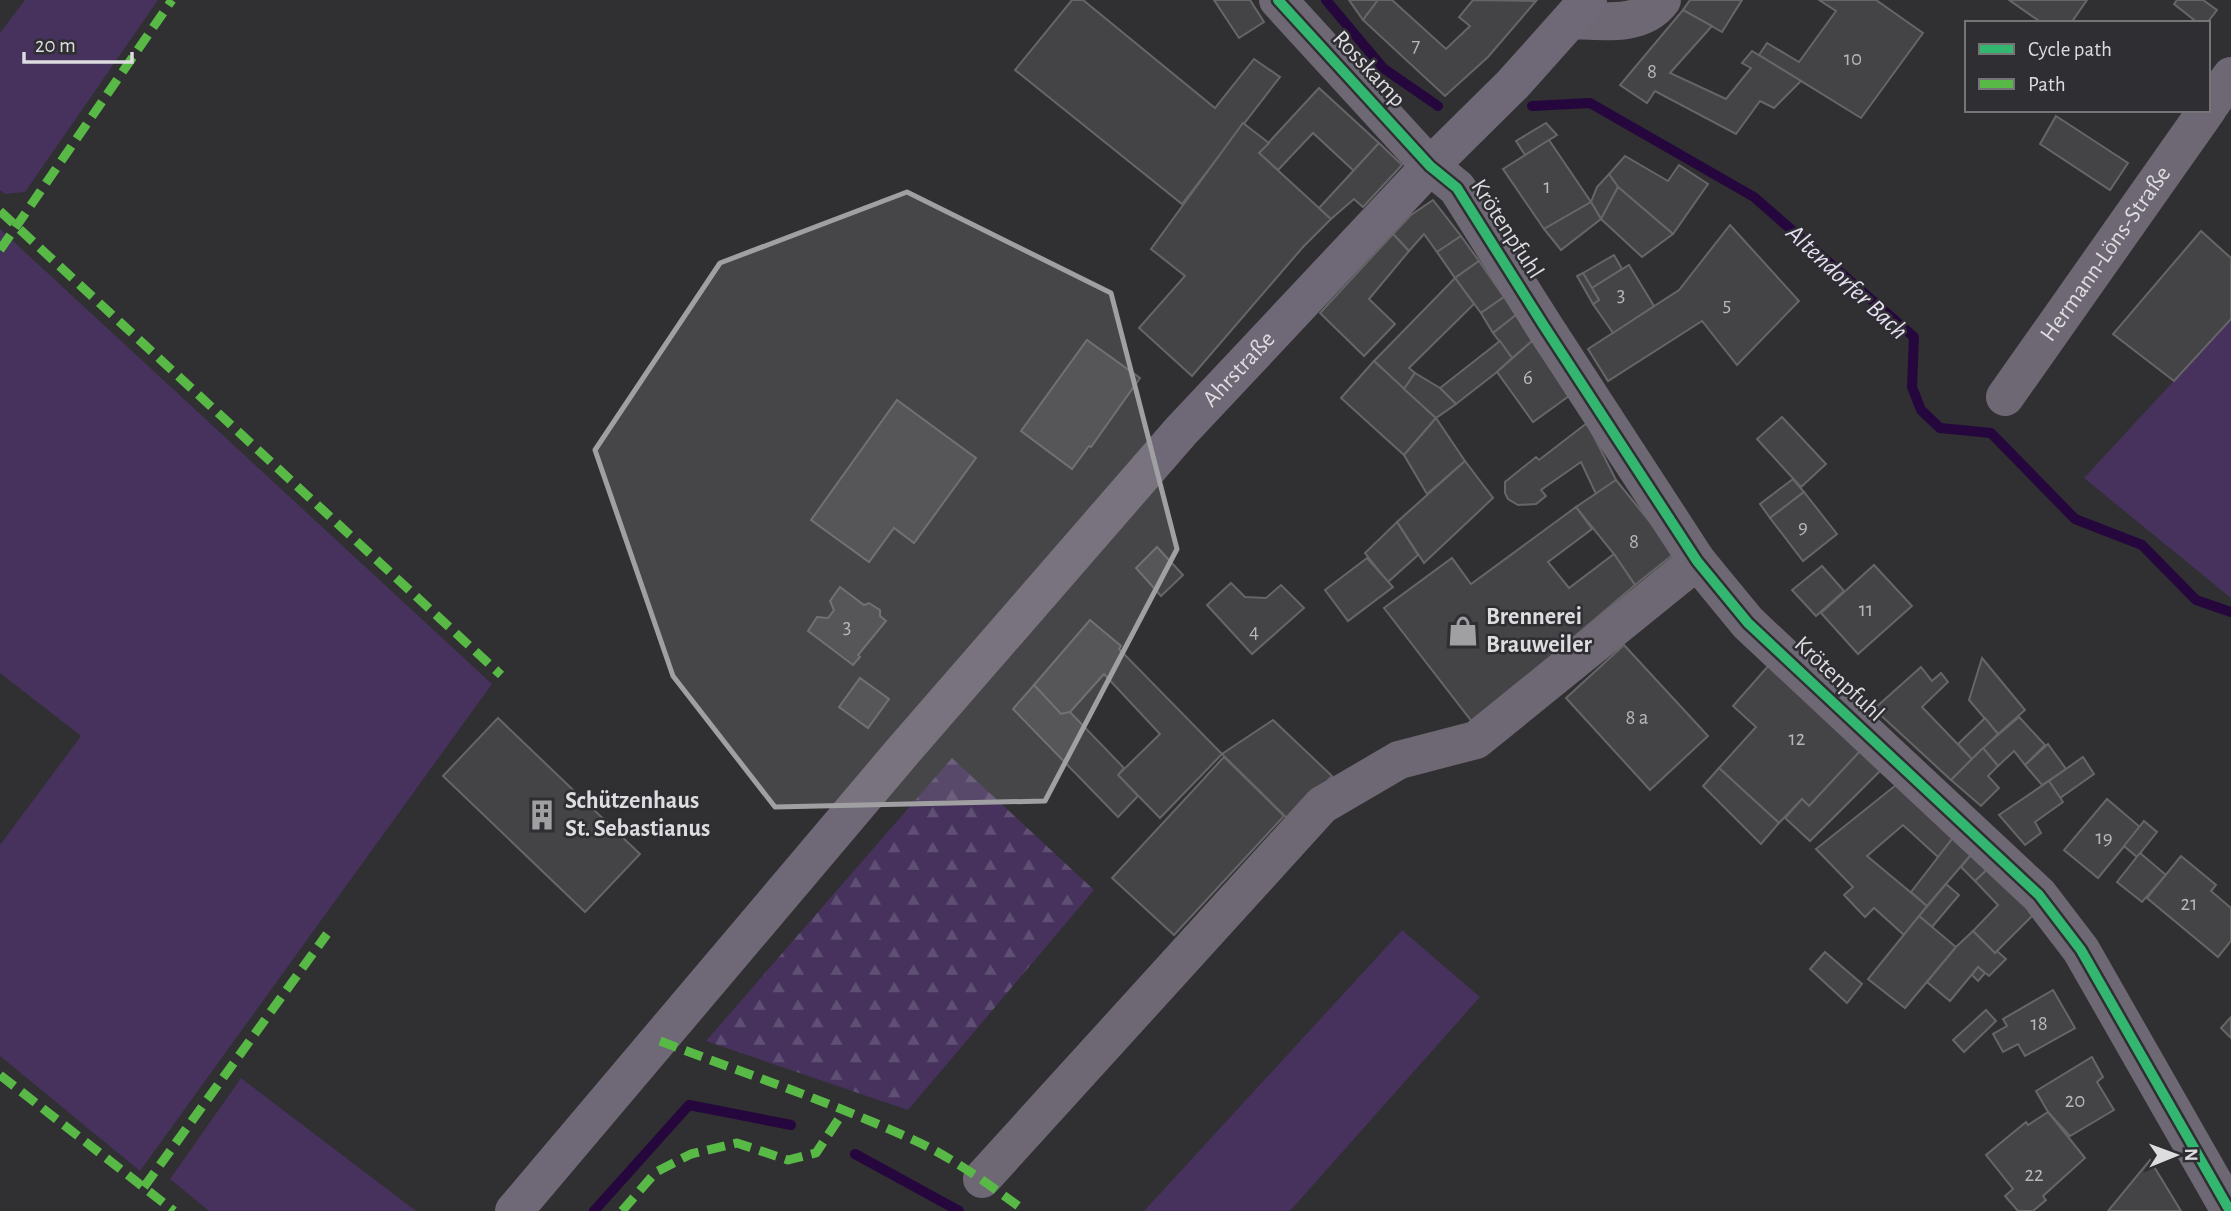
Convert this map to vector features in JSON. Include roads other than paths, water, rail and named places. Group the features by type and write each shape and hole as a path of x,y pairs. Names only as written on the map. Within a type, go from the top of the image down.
{"main road":[{"name":"Ahrstraße","path":"514,1211 904,751 1181,431 1430,166 1513,83 1579,10"}],"street":[{"name":"Rosskamp","path":"1278,0 1430,166"},
{"path":"1579,10 1624,22 1656,9 1662,0"},
{"name":"Hermann-Löns-Straße","path":"2210,106 2231,76"},
{"name":"Hermann-Löns-Straße","path":"2005,397 2206,112"},
{"name":"Krötenpfuhl","path":"1430,166 1457,188 1697,561 1748,623 2039,895 2081,950 2230,1211"},
{"path":"982,1179 1322,805 1399,760 1476,740 1697,561"}],"waterway":[{"name":"Altendorfer Bach","path":"1326,0 1383,68 1438,106"},
{"name":"Altendorfer Bach","path":"1532,106 1590,103 1754,197 1914,337 1912,387 1921,410 1940,428 1991,433 2075,519 2142,545 2196,600 2231,612"},
{"path":"594,1211 689,1105 791,1125"},
{"path":"855,1154 959,1211"}],"place":[{"name":"Brennerei Brauweiler","path":"1463,631"},
{"name":"Schützenhaus St. Sebastianus","path":"542,815"}]}
